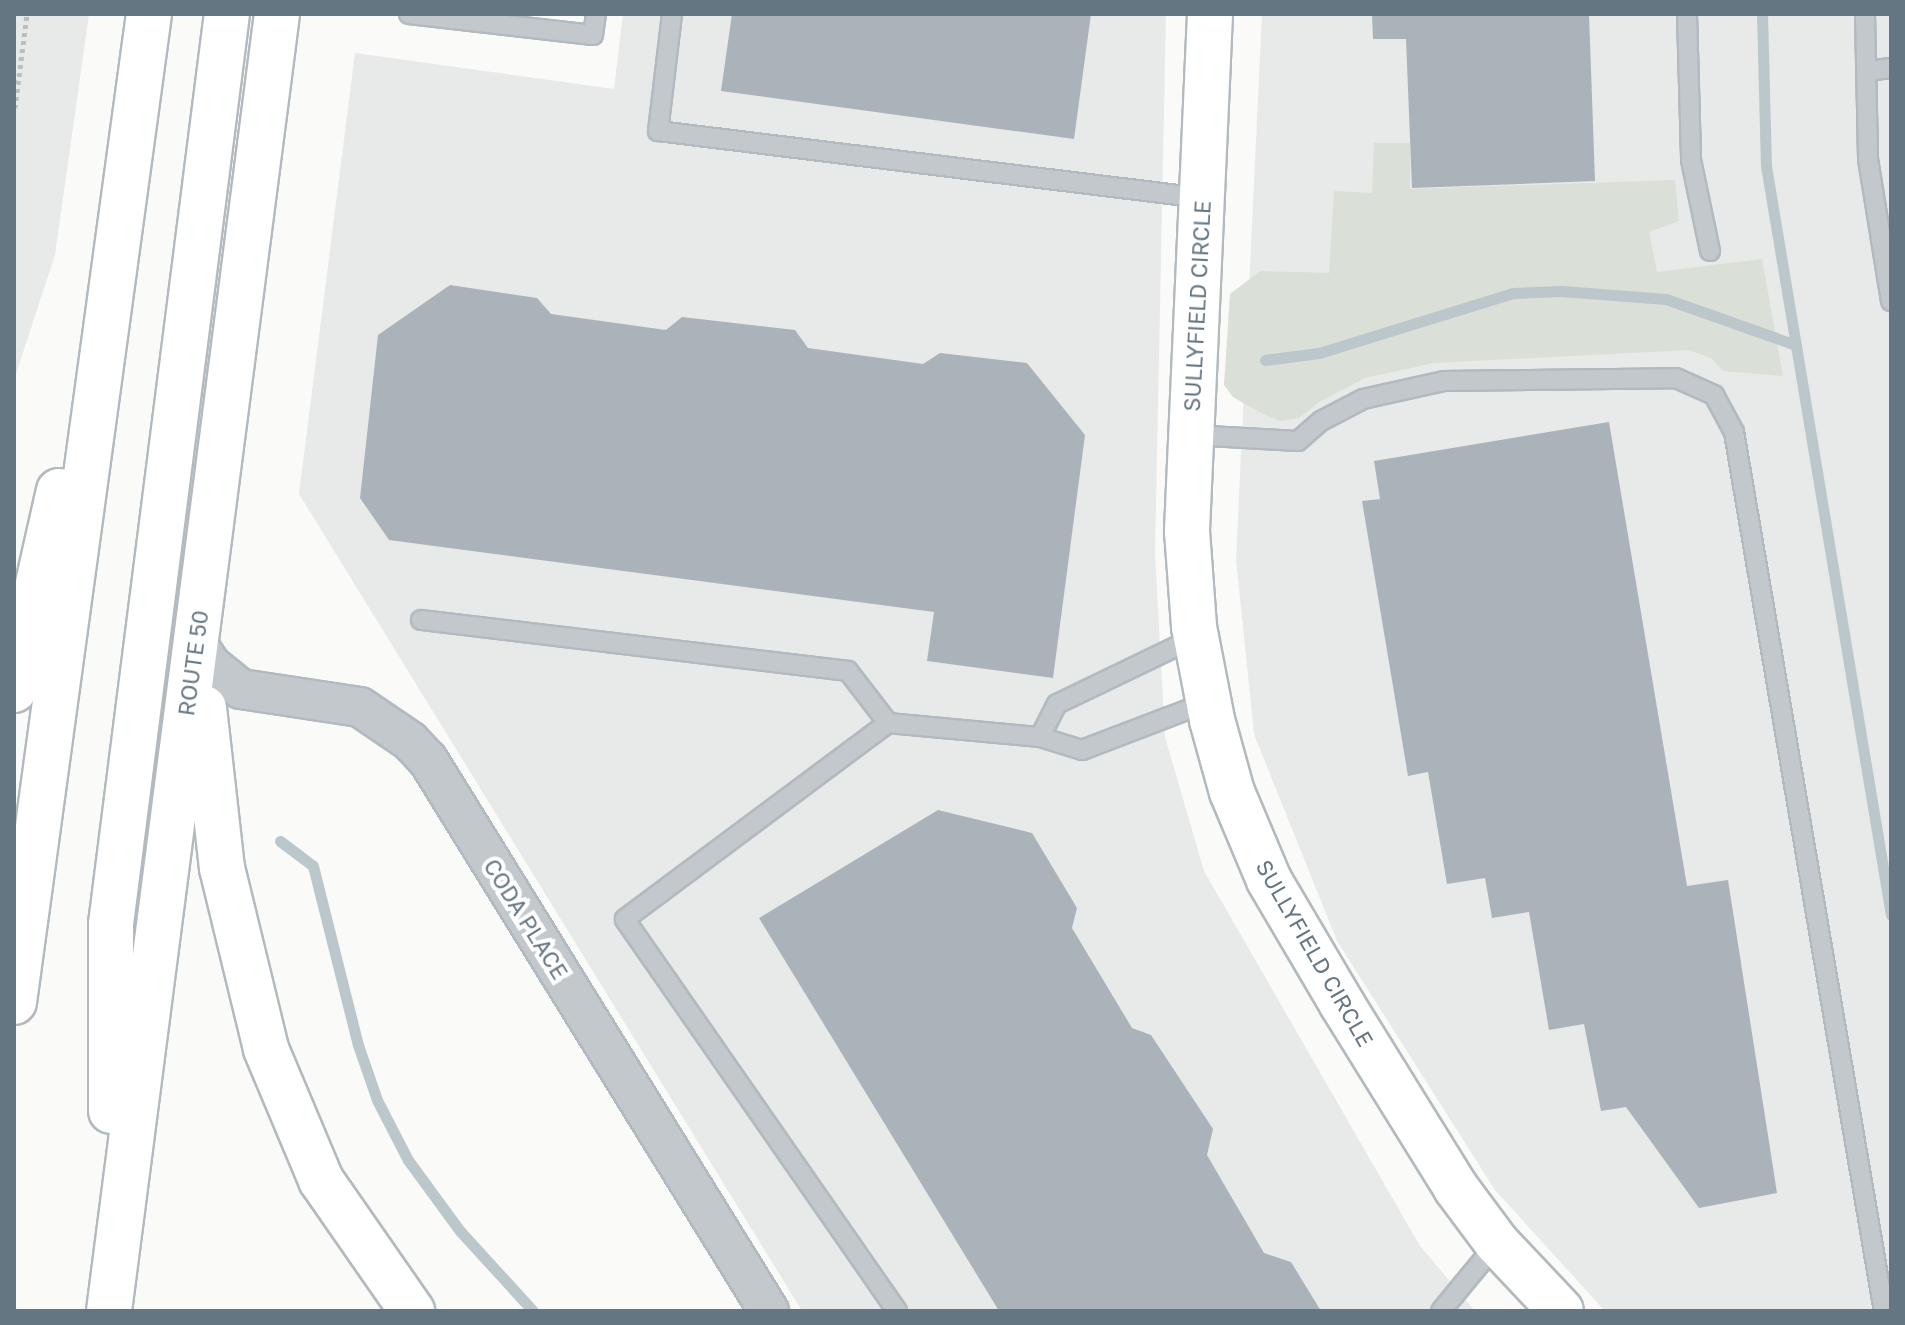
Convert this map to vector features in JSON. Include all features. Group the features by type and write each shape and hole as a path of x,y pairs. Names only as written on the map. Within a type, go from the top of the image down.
{"main road":[{"path":"14,1002 149,14"},
{"path":"110,1302 111,924 227,14"},
{"name":"ROUTE 50","path":"110,1302 277,14"},
{"name":"SULLYFIELD CIRCLE","path":"1210,14 1187,531 1196,637 1208,702 1232,792 1269,880 1447,1175 1497,1243 1561,1311"},
{"path":"14,690 114,267"},
{"path":"196,642 222,868 266,1049 321,1180 412,1311"}],"street":[{"name":"CODA PLACE","path":"196,642 211,665 241,689 360,707 410,741 428,760 769,1311"}],"lane":[{"path":"409,14 593,35 596,14"},
{"path":"672,14 658,131 1202,198"},
{"path":"1687,14 1691,160 1710,251"},
{"path":"1865,14 1868,159 1891,301"},
{"path":"1866,71 1891,68"},
{"path":"1191,435 1298,441 1321,421 1363,399 1444,381 1676,378 1714,395 1734,432 1884,1311"},
{"path":"421,620 848,671 888,723"},
{"path":"1040,737 1057,704 1196,637"},
{"path":"897,1311 625,919 888,723 1040,737 1082,750 1208,702"},
{"path":"1441,1311 1497,1243"}],"path":[{"path":"15,108 27,14"}],"shaded area":[{"path":"14,14 89,14 55,255 14,380"},
{"path":"623,14 1166,14 1155,552 1165,737 1204,871 1420,1246 1475,1311 802,1311 299,494 355,53 614,89"},
{"path":"1262,14 1891,14 1891,1311 1605,1311 1495,1190 1337,941 1254,734 1236,559"},
{"path":"1374,143 1410,143 1410,189 1675,180 1679,221 1649,232 1657,272 1762,259 1783,376 1723,371 1711,358 1689,350 1434,363 1365,378 1319,402 1299,418 1280,421 1261,413 1233,397 1224,385 1230,294 1260,271 1329,273 1334,191 1372,193"}],"building":[{"path":"732,14 1091,14 1074,139 721,91"},
{"path":"1372,14 1589,14 1595,181 1412,188 1406,39 1373,39"},
{"path":"450,285 537,298 551,314 666,330 682,317 795,330 808,348 923,364 940,353 1027,363 1085,435 1053,678 927,661 934,612 389,540 360,498 378,335"},
{"path":"1609,422 1687,886 1728,880 1777,1193 1699,1208 1626,1107 1601,1111 1584,1024 1549,1030 1529,912 1492,918 1485,878 1447,884 1428,772 1408,776 1362,501 1380,499 1374,461"},
{"path":"938,810 1032,833 1077,908 1072,928 1132,1028 1151,1035 1213,1129 1207,1155 1264,1253 1291,1262 1321,1311 999,1311 759,918"}],"waterway":[{"path":"1762,14 1766,166 1891,915"},
{"path":"1265,360 1319,353 1513,293 1562,291 1666,299 1796,345"},
{"path":"280,841 313,866 358,1045 377,1100 408,1160 460,1231 533,1311"}]}
